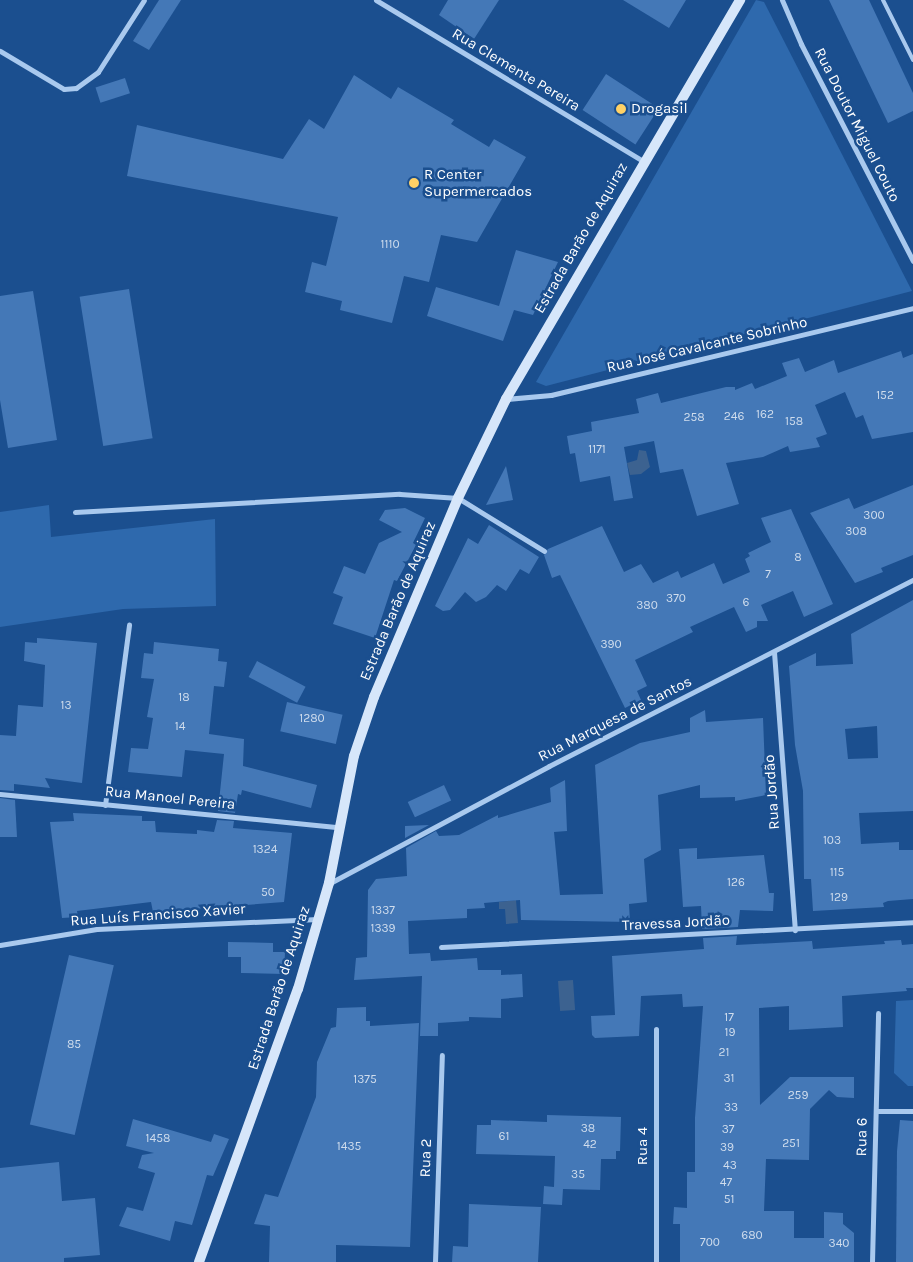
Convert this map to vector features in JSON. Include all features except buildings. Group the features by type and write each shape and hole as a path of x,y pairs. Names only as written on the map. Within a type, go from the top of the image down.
{"street":[{"path":"0,51 64,89 76,88 98,72 144,0"},
{"name":"Rua Clemente Pereira","path":"376,0 643,161"},
{"name":"Estrada Barão de Aquiraz","path":"199,1262 291,1008 329,883 338,827 354,756 374,697 458,498 506,399 643,161 740,0"},
{"name":"Rua Doutor Miguel Couto","path":"782,0 801,44 913,261"},
{"name":"Rua José Cavalcante Sobrinho","path":"506,399 551,395 913,308"},
{"path":"75,512 392,494 458,498 544,550"},
{"name":"Rua Marquesa de Santos","path":"329,883 548,766 913,580"},
{"path":"105,804 129,625"},
{"name":"Rua Jordão","path":"774,652 795,930"},
{"name":"Rua Manoel Pereira","path":"0,794 338,827"},
{"name":"Rua Luís Francisco Xavier","path":"0,945 97,929 318,919"},
{"name":"Travessa Jordão","path":"441,947 795,930 913,922"},
{"name":"Rua 6","path":"872,1262 878,1013"},
{"name":"Rua 4","path":"656,1029 656,1262"},
{"name":"Rua 2","path":"435,1262 442,1055"},
{"path":"876,1111 913,1111"}],"lane":[{"path":"883,0 913,60"}],"shaded area":[{"path":"756,0 764,2 912,291 546,386 536,382"},
{"path":"639,450 646,451 650,467 641,474 630,475 627,463 637,460"},
{"path":"49,505 51,537 215,519 216,606 123,609 0,627 0,512"},
{"path":"516,900 518,923 506,924 505,909 499,909 499,902"},
{"path":"573,980 575,1010 560,1011 558,981"},
{"path":"913,1000 913,1086 908,1086 894,1073 896,1001"}],"place":[{"name":"Drogasil","path":"621,109"},
{"name":"R Center Supermercados","path":"414,183"}]}
